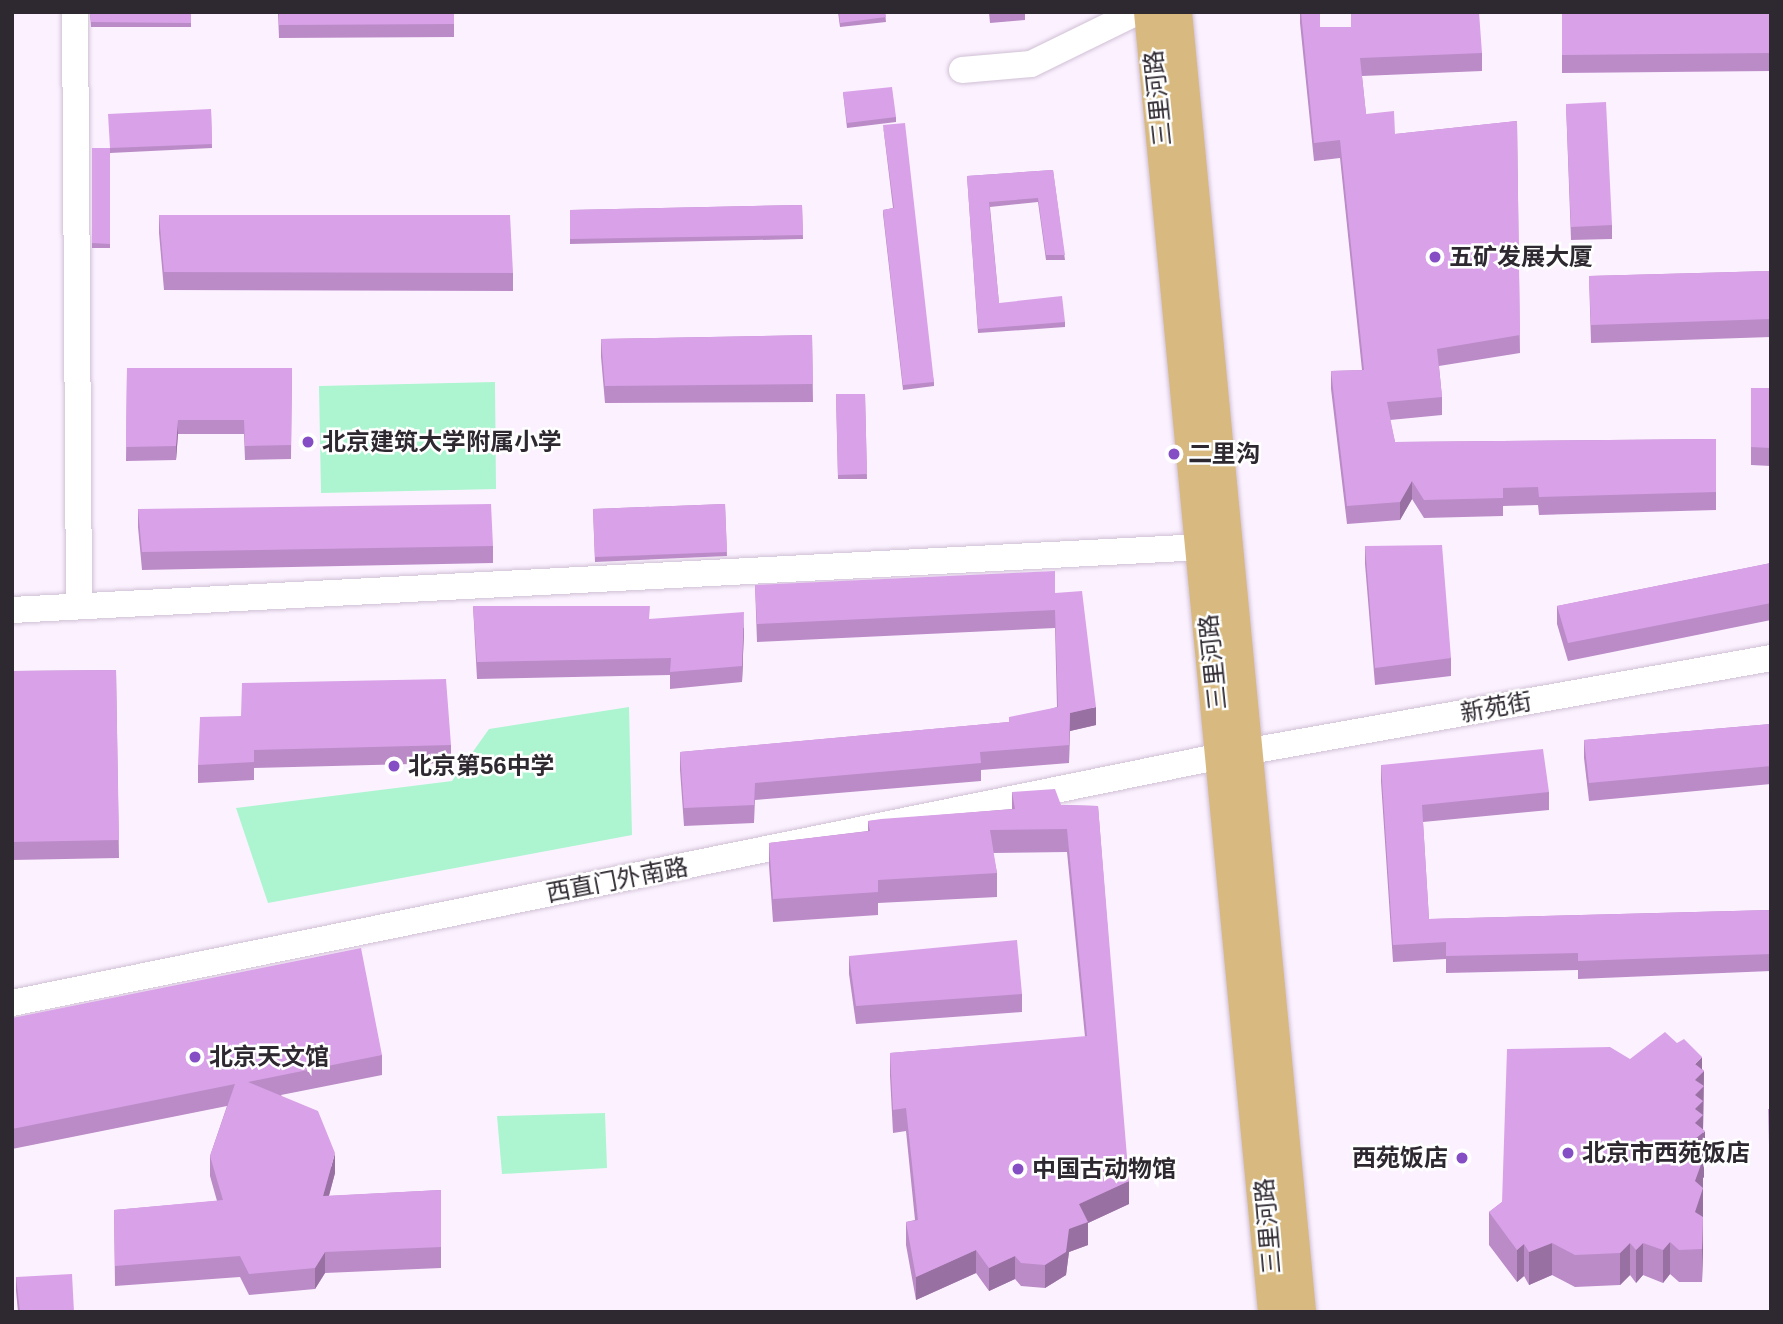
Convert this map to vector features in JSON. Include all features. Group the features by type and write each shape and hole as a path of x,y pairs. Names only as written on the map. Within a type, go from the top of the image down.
{"main road":[{"name":"三里河路","path":"1150,12 1201,547 1235,754 1300,1312"},
{"name":"三里河路","path":"1176,12 1235,754 1274,1312"}],"street":[{"path":"75,12 79,606"},
{"path":"962,70 1031,64 1137,12"},
{"path":"12,610 1201,547"},
{"name":"新苑街","path":"1235,754 1771,658"},
{"name":"西直门外南路","path":"12,1003 1235,754"}],"green space":[{"path":"495,382 496,489 321,493 319,386"},
{"path":"629,707 632,835 268,903 236,808 452,781 489,729"},
{"path":"605,1113 607,1168 502,1174 497,1116"}],"building":[{"path":"90,12 191,12 191,23 91,22"},
{"path":"279,12 454,12 454,24 279,25"},
{"path":"839,12 885,12 886,17 840,23"},
{"name":"五矿发展大厦","path":"1301,12 1320,12 1320,27 1351,27 1351,12 1479,12 1482,53 1360,58 1366,114 1394,111 1395,134 1517,121 1520,335 1437,349 1442,397 1387,402 1395,442 1716,439 1716,492 1539,497 1538,487 1503,488 1503,498 1424,500 1412,481 1400,502 1347,506 1331,371 1364,370 1340,140 1314,143"},
{"path":"1562,12 1771,12 1771,53 1562,55"},
{"path":"892,87 896,117 847,123 843,92"},
{"path":"1606,102 1612,225 1571,227 1566,104"},
{"path":"211,109 212,144 110,148 108,114"},
{"path":"905,123 934,382 903,385 883,210 894,208 883,125"},
{"path":"92,148 110,148 110,244 92,243"},
{"path":"1053,170 1065,255 1046,255 1038,198 989,202 999,303 1062,296 1065,322 978,329 967,176"},
{"path":"802,205 803,235 570,239 570,210"},
{"path":"159,215 510,215 513,273 164,272"},
{"path":"1771,271 1771,319 1591,325 1589,276"},
{"path":"812,335 813,384 605,386 601,339"},
{"path":"127,368 292,368 291,445 245,446 244,420 178,420 176,446 126,447"},
{"path":"1751,388 1771,388 1771,448 1751,447"},
{"path":"836,394 865,394 867,474 838,475"},
{"path":"491,504 493,546 142,552 138,509"},
{"path":"725,504 727,552 595,557 593,509"},
{"path":"1442,545 1451,658 1375,668 1365,546"},
{"path":"1771,563 1771,603 1568,643 1557,606"},
{"path":"1055,571 1055,593 1082,591 1096,707 1070,713 1069,745 980,752 981,763 755,783 754,805 684,808 680,752 1009,722 1009,717 1058,707 1055,610 757,624 755,585"},
{"path":"473,606 650,606 649,619 744,612 742,666 670,672 671,658 477,662"},
{"path":"116,670 119,840 12,842 12,671"},
{"path":"446,679 451,745 254,750 254,762 198,765 200,717 241,716 242,683"},
{"path":"1771,724 1771,766 1589,783 1584,740"},
{"path":"1543,749 1549,792 1422,805 1429,919 1771,910 1771,954 1578,961 1578,953 1446,956 1446,942 1393,945 1381,765"},
{"path":"1055,789 1061,805 1098,806 1129,1181 1079,1204 1088,1222 1069,1229 1066,1252 1045,1265 1021,1263 1015,1256 989,1268 976,1250 916,1277 906,1222 918,1220 906,1108 893,1110 890,1053 1087,1036 1067,829 990,830 997,873 878,880 878,892 773,899 769,843 870,831 868,821 881,819 1015,809 1012,792"},
{"path":"1017,940 1022,994 856,1006 849,956"},
{"path":"361,948 382,1055 248,1082 318,1111 335,1153 323,1196 441,1190 441,1247 325,1252 315,1268 249,1274 240,1256 115,1266 114,1210 223,1200 210,1156 235,1084 12,1129 12,1018"},
{"path":"1665,1032 1677,1043 1684,1039 1702,1057 1695,1064 1704,1071 1695,1080 1704,1086 1695,1095 1703,1101 1695,1109 1703,1115 1695,1123 1705,1131 1695,1139 1704,1145 1695,1153 1703,1159 1695,1181 1703,1188 1695,1212 1703,1217 1702,1249 1679,1250 1670,1242 1663,1250 1643,1243 1636,1250 1630,1243 1620,1253 1575,1255 1552,1243 1529,1252 1524,1244 1517,1250 1489,1212 1502,1202 1507,1049 1610,1047 1630,1059"},
{"path":"1768,1109 1771,1109 1771,1217"},
{"path":"72,1274 74,1312 20,1312 16,1277"}],"place":[{"name":"五矿发展大厦","path":"1435,257"},
{"name":"北京建筑大学附属小学","path":"308,442"},
{"name":"二里沟","path":"1174,454"},
{"name":"北京第56中学","path":"394,766"},
{"name":"北京天文馆","path":"195,1057"},
{"name":"北京市西苑饭店","path":"1568,1153"},
{"name":"西苑饭店","path":"1462,1158"},
{"name":"中国古动物馆","path":"1018,1169"}]}
